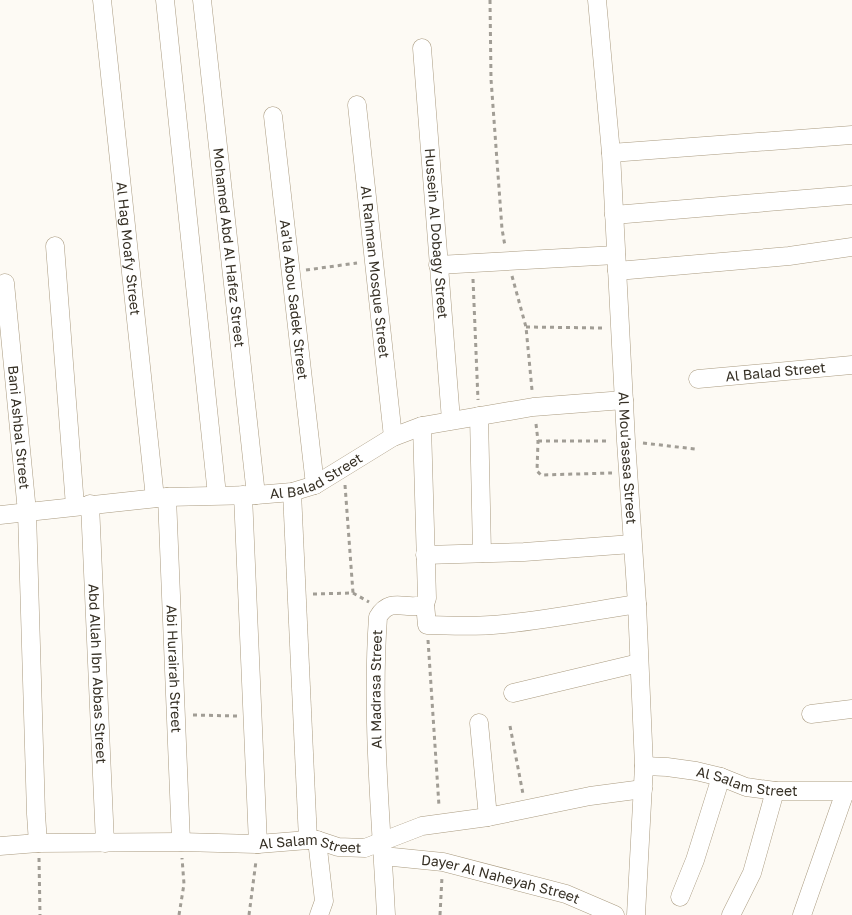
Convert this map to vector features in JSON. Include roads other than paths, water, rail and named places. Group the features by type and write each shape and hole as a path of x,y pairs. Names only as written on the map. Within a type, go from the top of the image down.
{"street":[{"name":"Al Hag Moafy Street","path":"102,0 161,497"},
{"path":"165,0 217,495"},
{"name":"Mohamed Abd Al Hafez Street","path":"202,0 249,495 252,716 258,844"},
{"name":"Al Mou'asasa Street","path":"597,0 611,153 626,442 637,604 644,766 636,915"},
{"name":"Hussein Al Dobagy Street","path":"422,48 451,420"},
{"name":"Al Rahman Mosque Street","path":"358,105 393,437"},
{"name":"Aa'la Abou Sadek Street","path":"273,116 315,484"},
{"path":"611,153 852,135"},
{"path":"614,215 852,195"},
{"name":"Abd Allah Ibn Abbas Street","path":"55,246 82,505 105,843"},
{"path":"438,265 508,261 617,263 789,256 852,247"},
{"name":"Bani Ashbal Street","path":"5,283 27,512 38,843"},
{"name":"Al Balad Street","path":"698,379 852,365"},
{"name":"Al Balad Street","path":"0,515 161,497 292,492 315,484 393,437 422,426 533,407 624,400"},
{"path":"478,416 482,553"},
{"path":"422,426 427,625 465,626 502,624 637,604"},
{"path":"292,492 312,840 324,901 319,915"},
{"name":"Abi Hurairah Street","path":"161,497 176,715 181,842"},
{"path":"425,555 524,552 632,544"},
{"name":"Al Madrasa Street","path":"386,915 376,740 375,687 378,617 383,610 394,605 420,607 425,604"},
{"path":"513,693 639,663"},
{"path":"811,714 852,709"},
{"path":"479,723 488,817"},
{"name":"Al Salam Street","path":"644,766 666,766 696,771 721,777 746,787 775,791 848,791"},
{"path":"680,897 695,860 721,777"},
{"name":"Al Salam Street","path":"0,846 38,843 181,842 258,844 312,840 338,847 383,849 413,829 440,822 488,817 590,796 643,789"},
{"path":"731,915 752,873 775,791"},
{"path":"802,915 848,791"},
{"name":"Dayer Al Naheyah Street","path":"383,849 452,864 566,894 615,915"}]}
